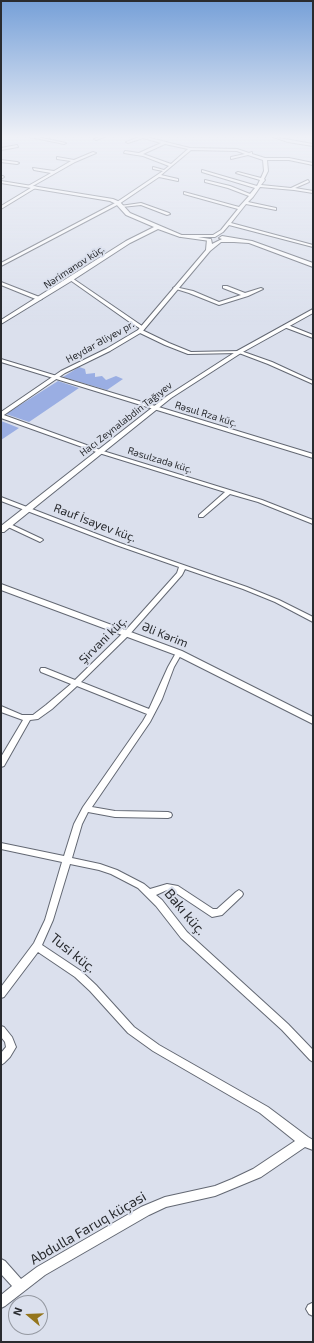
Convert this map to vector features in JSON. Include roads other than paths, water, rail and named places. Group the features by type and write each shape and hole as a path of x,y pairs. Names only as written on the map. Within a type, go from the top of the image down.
{"street":[{"path":"1,208 15,200"},
{"path":"106,200 120,204 141,204 168,214"},
{"path":"1,265 126,200"},
{"path":"206,200 241,209"},
{"path":"208,250 212,238 222,231 249,200"},
{"path":"246,203 275,209"},
{"path":"120,204 133,216 182,236 250,242 313,265"},
{"path":"228,223 312,245"},
{"name":"Nərimanov küç.","path":"1,322 40,299 128,242 157,227"},
{"path":"221,239 222,231"},
{"name":"Heydər Əliyev pr.","path":"1,415 55,377 115,346 142,329 208,250 221,239"},
{"path":"71,279 142,329 167,344 190,353 239,352 270,363 313,383"},
{"path":"1,283 40,299"},
{"path":"225,287 246,295"},
{"path":"175,288 191,292 218,304 262,289"},
{"name":"Hacı Zeynalabdin Tağıyev","path":"1,530 169,397 239,352 313,311"},
{"path":"286,326 313,337"},
{"name":"Rəsul Rza küç.","path":"1,360 313,456"},
{"name":"Rəsulzadə küç.","path":"1,415 101,452 260,501 313,522"},
{"path":"201,516 230,491"},
{"name":"Rauf İsayev küç.","path":"1,499 118,544 263,595 313,620"},
{"path":"8,525 40,540"},
{"name":"Şirvani küç.","path":"28,718 35,717 49,707 127,633 180,574 182,566"},
{"name":"Əli Kərim","path":"1,588 179,652 313,721"},
{"name":"Tusi küç.","path":"179,652 151,713 86,809 78,824 49,920 37,946 78,974 94,988 131,1030 156,1048 264,1110 309,1143"},
{"path":"42,670 151,713"},
{"path":"1,709 21,717 28,718 1,764"},
{"path":"86,809 115,814 168,815"},
{"name":"Bakı küç.","path":"1,846 68,860 114,872 141,886 150,893 184,935 286,1027 313,1057"},
{"path":"150,893 167,886 176,888 212,913 219,912 239,894"},
{"path":"1,994 37,946"},
{"path":"1,1030 9,1040 11,1047 1,1060"},
{"name":"Abdulla Faruq küçəsi","path":"1,1302 41,1272 145,1211 165,1202 215,1191 235,1183 257,1173 309,1143"},
{"path":"1,1265 20,1287"}]}
